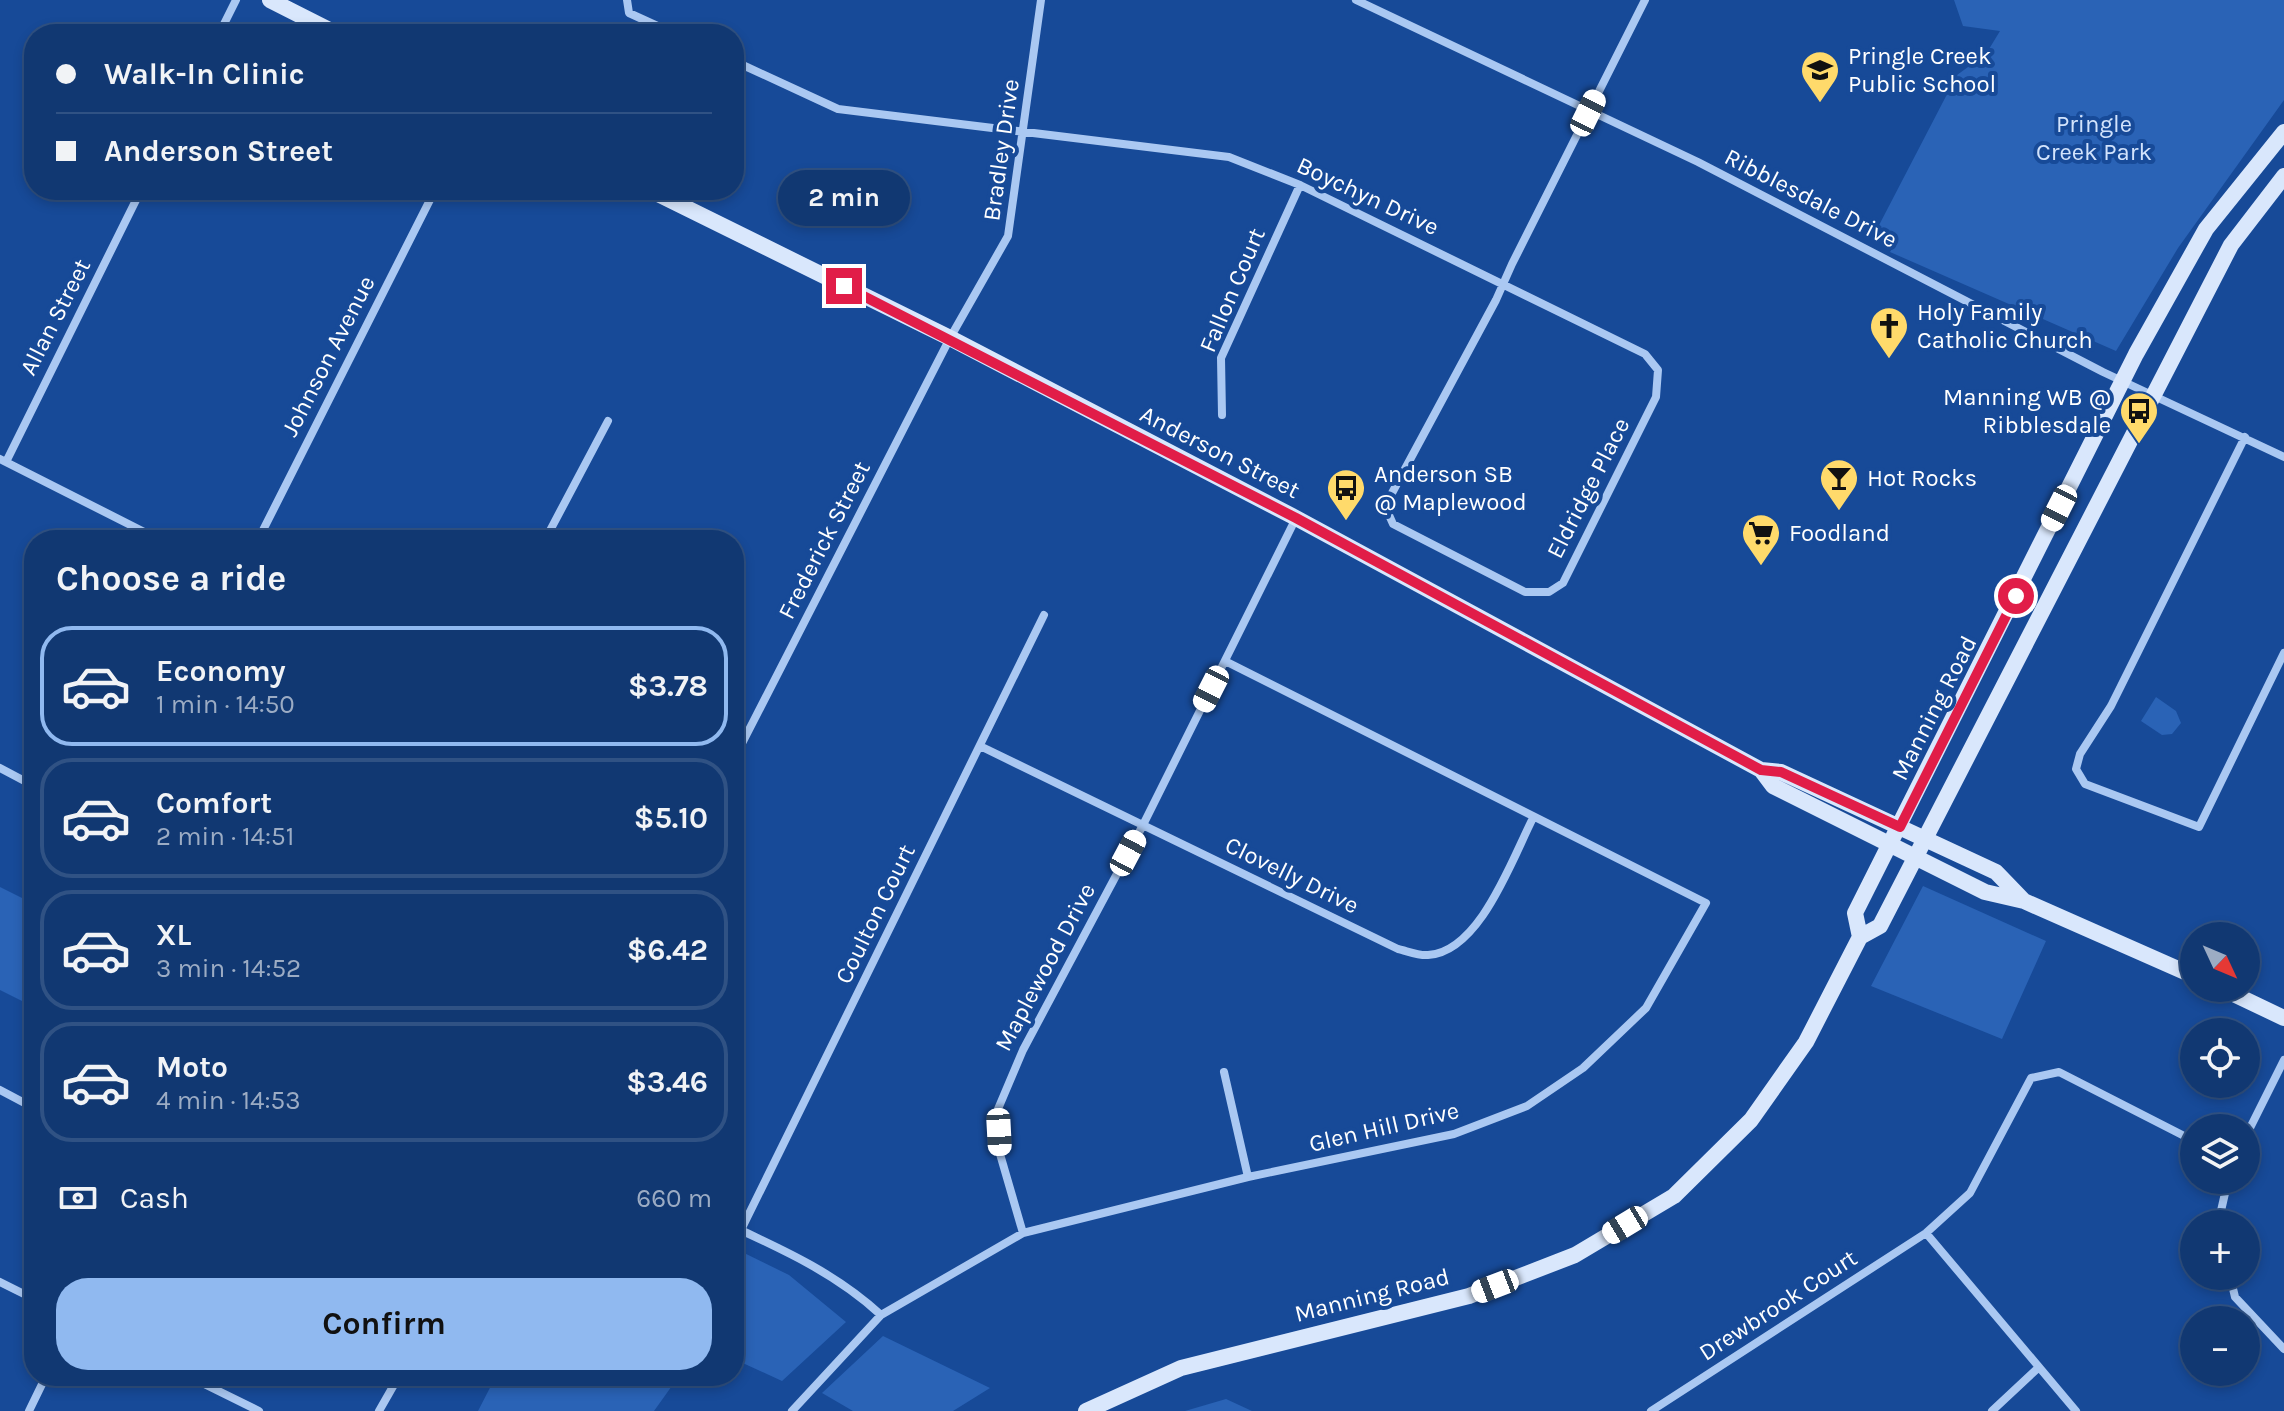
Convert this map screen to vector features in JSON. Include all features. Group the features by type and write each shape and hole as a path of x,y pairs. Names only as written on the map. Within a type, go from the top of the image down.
{"main road":[{"path":"270,0 317,24"},
{"name":"Manning Road","path":"1860,937 1855,913 2123,381 2206,229 2284,132"},
{"name":"Manning Road","path":"1086,1411 1181,1368 1469,1296 1575,1255 1674,1196 1751,1120 1806,1042 1860,937 1880,926 2151,394 2231,245 2284,176"},
{"name":"Anderson Street","path":"670,200 950,338 1296,518 1761,770 1781,772 1996,872 2024,901"},
{"name":"Anderson Street","path":"1761,770 1773,786 1985,892 2024,901 2180,970"},
{"path":"2250,1002 2284,1018"}],"street":[{"path":"224,24 236,0"},
{"path":"627,0 629,13 653,24"},
{"name":"Bradley Drive","path":"950,338 1008,236 1025,134 1041,0"},
{"name":"Ribblesdale Drive","path":"1356,0 1588,113 1698,162 2123,381 2284,457"},
{"path":"1504,282 1645,0"},
{"name":"Boychyn Drive","path":"744,66 838,109 1229,157 1300,185 1504,282"},
{"name":"Fallon Court","path":"1222,415 1221,358 1300,185"},
{"name":"Allan Street","path":"3,460 136,200"},
{"name":"Johnson Avenue","path":"263,530 430,200"},
{"name":"Eldridge Place","path":"1504,282 1645,354 1658,370 1656,397 1563,583 1549,592 1525,592 1393,524 1385,506 1504,282"},
{"name":"Frederick Street","path":"744,740 950,338"},
{"path":"550,530 608,421"},
{"path":"2245,437 2111,706 2080,754 2076,769 2085,784 2199,827 2284,653"},
{"path":"3,460 140,530"},
{"name":"Maplewood Drive","path":"1023,1233 1000,1154 998,1109 1023,1050 1143,825 1296,518"},
{"name":"Coulton Court","path":"744,1215 1044,615"},
{"name":"Glen Hill Drive","path":"792,1411 881,1315 1023,1233 1248,1177 1454,1134 1527,1106 1583,1068 1646,1008 1706,903 1225,661"},
{"name":"Clovelly Drive","path":"980,746 1398,949 1428,955 1460,943 1477,926 1533,818"},
{"path":"0,768 24,781"},
{"path":"2257,1114 2284,1060"},
{"path":"1224,1072 1248,1177"},
{"name":"Drewbrook Court","path":"1651,1411 1926,1233 1970,1193 2031,1078 2059,1072 2180,1134"},
{"path":"0,1090 24,1103"},
{"path":"744,1232 795,1254 866,1301 881,1315"},
{"path":"1926,1233 2076,1411"},
{"path":"0,1282 24,1294"},
{"path":"2233,1290 2235,1297 2284,1349"},
{"path":"1992,1411 2038,1368"},
{"path":"29,1411 41,1386"},
{"path":"208,1386 259,1411"},
{"path":"379,1411 393,1386"}],"green space":[{"name":"Pringle Creek Park","path":"1954,0 2284,0 2284,100 2178,248 2116,351 1890,252 1896,241 1876,231 1957,75 1986,54 2000,31 1963,26"},
{"path":"2156,697 2176,711 2181,723 2172,734 2162,735 2141,721"},
{"path":"1923,886 2046,941 2002,1039 1871,986"},
{"path":"0,887 24,899 24,1002 0,990"},
{"path":"744,1253 789,1275 846,1322 782,1381 744,1364"},
{"path":"883,1336 990,1388 953,1411 853,1411 822,1393"},
{"path":"491,1386 672,1386 654,1411 478,1411"},
{"path":"1226,1399 1252,1411 1185,1411"}],"place":[{"name":"Pringle Creek Public School","path":"1820,104"},
{"name":"Holy Family Catholic Church","path":"1889,360"},
{"name":"Manning WB @ Ribblesdale","path":"2139,445"},
{"name":"Hot Rocks","path":"1839,512"},
{"name":"Anderson SB @ Maplewood","path":"1346,522"},
{"name":"Foodland","path":"1761,567"}],"route":[{"path":"844,286 1296,518 1761,770 1781,772 1900,827 2016,596"}]}
